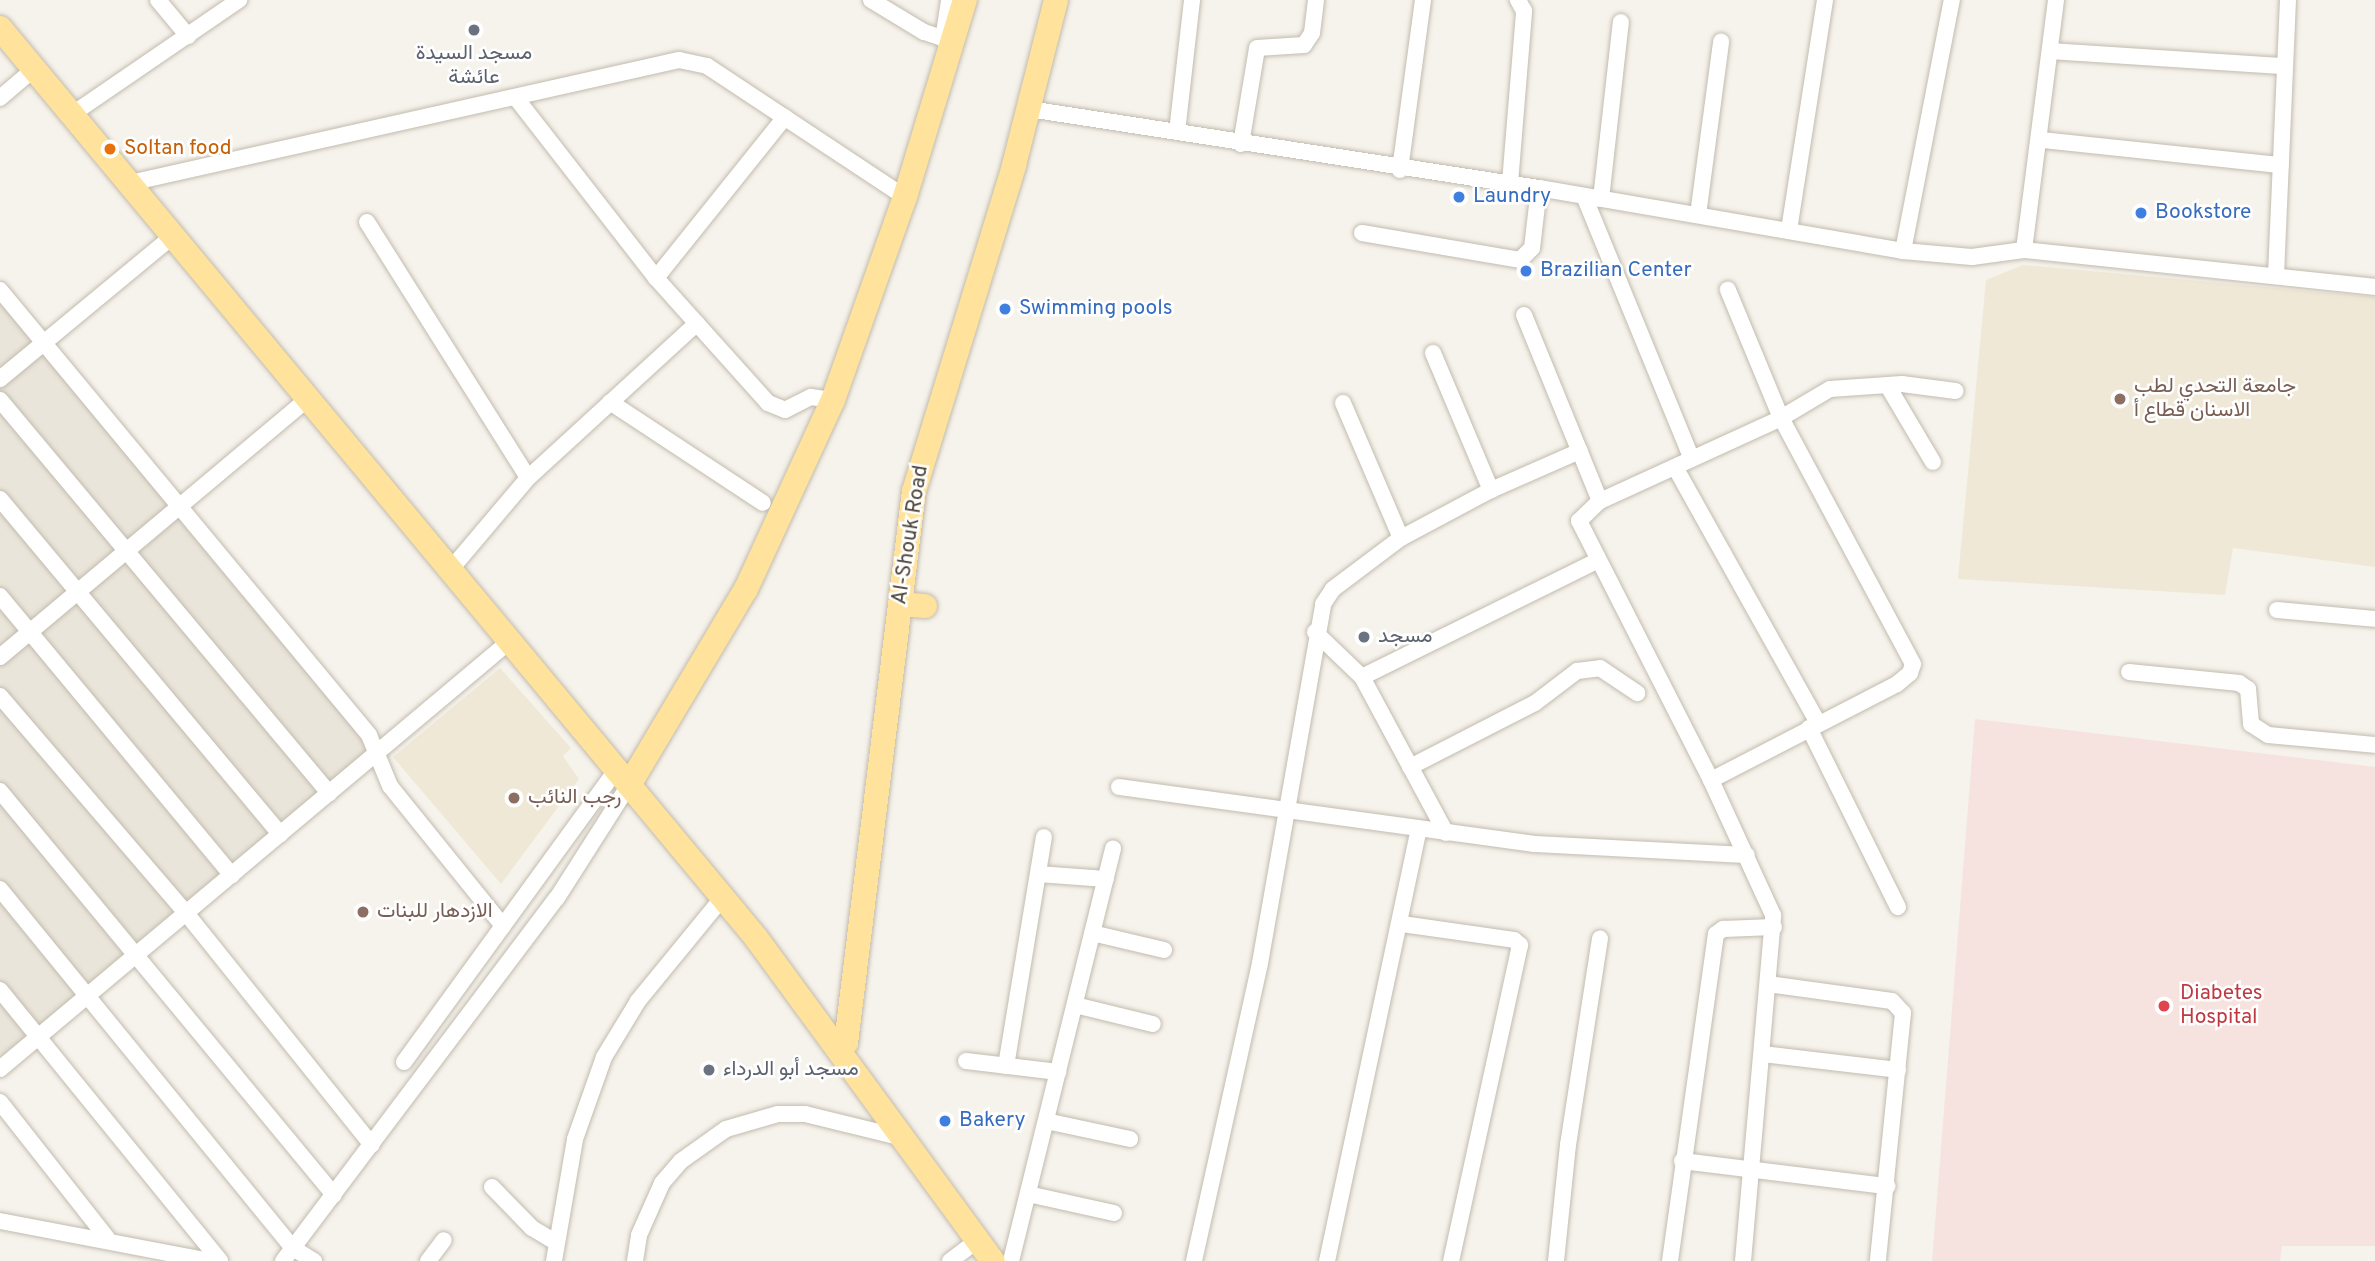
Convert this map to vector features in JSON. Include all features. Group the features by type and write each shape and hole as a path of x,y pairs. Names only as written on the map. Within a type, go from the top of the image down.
{"main road":[{"path":"623,777 746,589 833,400 905,197 949,41 965,0"},
{"name":"Al-Shouk Road","path":"843,1045 913,605 920,464 1029,109 1056,0"},
{"path":"0,28 723,897 909,1129 926,1167"},
{"path":"843,1045 904,1138 993,1261"}],"street":[{"path":"158,0 188,36"},
{"path":"71,116 239,0"},
{"path":"871,0 949,41 949,0"},
{"path":"1177,132 1192,0"},
{"path":"1241,144 1257,47 1304,45 1312,33 1316,0"},
{"path":"1399,170 1423,0"},
{"path":"1510,183 1524,10 1518,0"},
{"path":"1789,230 1825,0"},
{"path":"1903,251 1952,0"},
{"path":"2024,250 2042,140 2056,0"},
{"path":"2276,275 2288,0"},
{"path":"1601,199 1621,22"},
{"path":"1698,215 1721,42"},
{"path":"2050,51 2285,66"},
{"path":"130,183 690,60 708,66 905,197"},
{"path":"0,97 34,69"},
{"path":"516,98 656,278 771,406 785,410 811,397 833,400"},
{"path":"1029,109 1399,170 1510,183 1903,251 1972,257 2024,250 2375,287"},
{"path":"656,278 785,117"},
{"path":"2042,140 2281,164"},
{"path":"1362,233 1520,260 1532,248 1539,188"},
{"path":"1584,196 1692,459"},
{"path":"367,222 528,478"},
{"path":"0,379 173,236"},
{"path":"0,290 182,505 369,736 390,786 503,926"},
{"path":"1711,780 1897,684 1910,673 1913,664 1781,418 1728,290"},
{"path":"1524,315 1601,501"},
{"path":"451,569 528,478 697,323"},
{"path":"1433,353 1491,490"},
{"path":"1744,1261 1774,928 1770,902 1579,521 1601,501 1781,418 1830,389 1906,385 1956,391"},
{"path":"1889,387 1933,462"},
{"path":"0,657 308,399"},
{"path":"0,400 329,793"},
{"path":"610,402 763,503"},
{"path":"1343,403 1401,538"},
{"path":"1194,1261 1290,813 1315,632 1333,589 1401,538 1491,490 1580,451"},
{"path":"1675,467 1814,725 1898,907"},
{"path":"0,499 280,834"},
{"path":"1362,677 1597,561"},
{"path":"0,596 232,874"},
{"path":"2277,610 2375,619"},
{"path":"1315,632 1362,677 1446,834"},
{"path":"0,1069 511,640"},
{"path":"1410,767 1535,703 1577,671 1601,668 1637,693"},
{"path":"2129,672 2238,683 2248,689 2251,724 2269,735 2375,745"},
{"path":"0,696 186,913 372,1145"},
{"path":"404,1062 503,926 623,777"},
{"path":"288,1255 557,898 623,777"},
{"path":"1119,787 1290,813 1534,844 1747,855"},
{"path":"0,790 334,1195"},
{"path":"1327,1261 1402,924 1419,830"},
{"path":"1006,1066 1044,837"},
{"path":"1011,1261 1114,848"},
{"path":"1038,874 1106,880"},
{"path":"0,889 90,993 288,1255 314,1261"},
{"path":"554,1261 555,1242 580,1118 604,1056 638,1001 723,897"},
{"path":"1402,924 1514,940 1520,945 1451,1261"},
{"path":"1670,1261 1716,934 1724,929 1774,928"},
{"path":"1092,933 1164,950"},
{"path":"1556,1261 1569,1145 1600,938"},
{"path":"1768,984 1897,1003 1903,1013 1878,1261"},
{"path":"0,990 220,1261"},
{"path":"1074,1005 1153,1024"},
{"path":"1762,1054 1898,1070"},
{"path":"966,1061 1058,1072"},
{"path":"0,1102 107,1238"},
{"path":"635,1261 645,1217 663,1183 681,1161 726,1129 751,1119 806,1114 904,1138"},
{"path":"1046,1121 1130,1139"},
{"path":"1682,1161 1752,1166 1887,1186"},
{"path":"492,1186 532,1228 555,1242"},
{"path":"1028,1194 1114,1213"},
{"path":"0,1221 107,1238 209,1261"},
{"path":"428,1261 444,1240"},
{"path":"950,1261 978,1240"}],"shaded area":[{"path":"2023,265 2375,297 2375,567 2233,548 2225,595 1958,579 1986,280"},
{"path":"0,296 387,748 0,1057"},
{"path":"500,668 571,748 563,756 579,779 501,884 393,757"},
{"name":"Diabetes Hospital","path":"1975,719 2375,767 2375,1246 2282,1246 2280,1261 1932,1261"}],"place":[{"name":"مسجد السيدة عائشة","path":"474,30"},
{"name":"Soltan food","path":"110,149"},
{"name":"Laundry","path":"1459,197"},
{"name":"Bookstore","path":"2141,213"},
{"name":"Brazilian Center","path":"1526,271"},
{"name":"Swimming pools","path":"1005,309"},
{"name":"جامعة التحدي لطب الاسنان قطاع أ","path":"2120,399"},
{"name":"مسجد","path":"1364,637"},
{"name":"رجب النائب","path":"514,798"},
{"name":"الازدهار للبنات","path":"363,912"},
{"name":"Diabetes Hospital","path":"2164,1006"},
{"name":"مسجد أبو الدرداء","path":"709,1070"},
{"name":"Bakery","path":"945,1121"}]}
